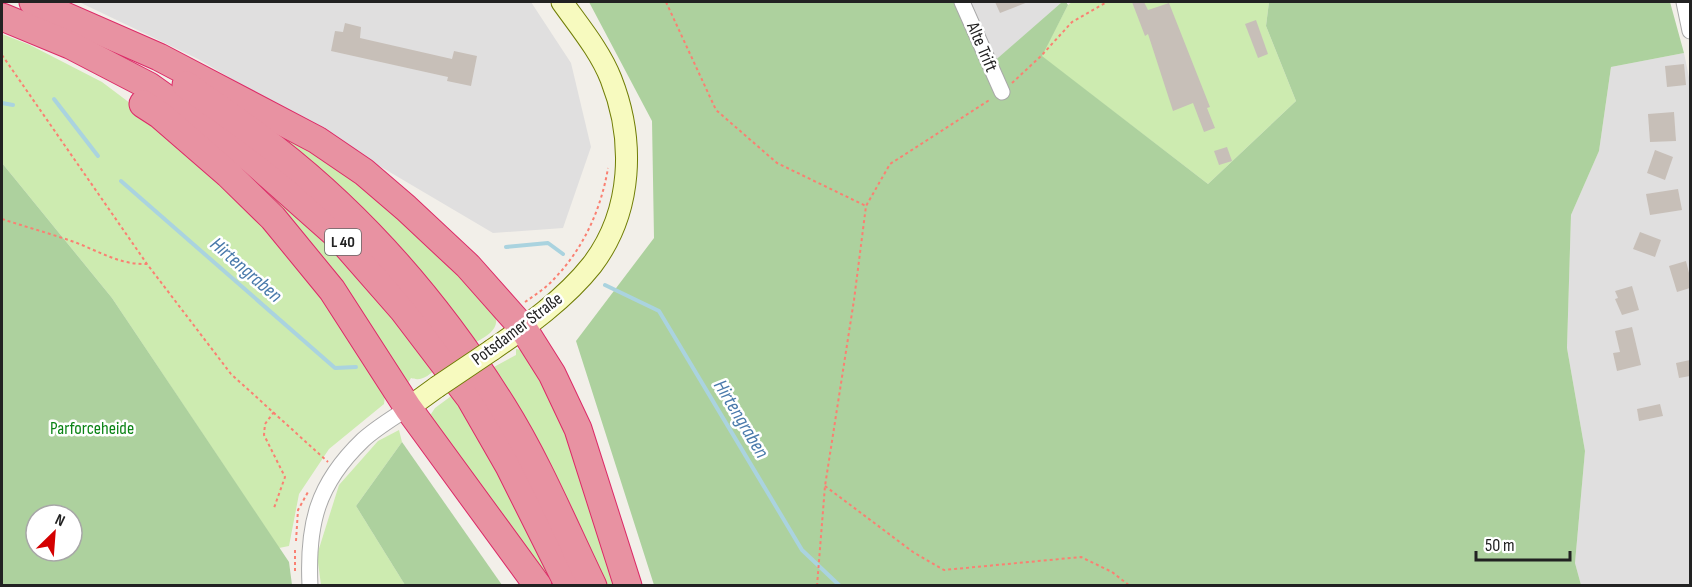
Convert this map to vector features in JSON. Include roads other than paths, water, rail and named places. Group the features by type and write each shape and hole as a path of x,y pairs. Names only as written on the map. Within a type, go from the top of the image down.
{"highway":[{"name":"L 40","path":"33,2 77,21 183,83 275,149 347,212 389,255 462,346 503,407 593,585"},
{"name":"L 40","path":"2,17 70,45 149,86 252,159 339,237 403,310 470,398 509,466 569,585"},
{"path":"2,17 27,35 90,68 160,115 228,174 273,218 332,290 408,408 538,585"},
{"path":"77,21 179,67 317,140 364,172 468,266 517,321 552,374 578,429 628,585"}],"street":[{"name":"Potsdamer Straße","path":"310,585 309,542 313,523 326,486 338,469 364,439 492,350 517,321 564,295 592,265 608,238 619,212 626,181 626,133 622,111 610,77 562,2"},
{"name":"Alte Trift","path":"963,2 1002,92"},
{"path":"1684,2 1690,31"}],"waterway":[{"name":"Hirtengraben","path":"54,99 98,156"},
{"name":"Hirtengraben","path":"2,103 13,105"},
{"name":"Hirtengraben","path":"121,181 335,368 356,367"},
{"name":"Hirtengraben","path":"506,247 548,243 563,254"},
{"name":"Hirtengraben","path":"605,285 659,311 802,550 840,586"}],"park label":[{"name":"Parforceheide","path":"92,428"}]}
